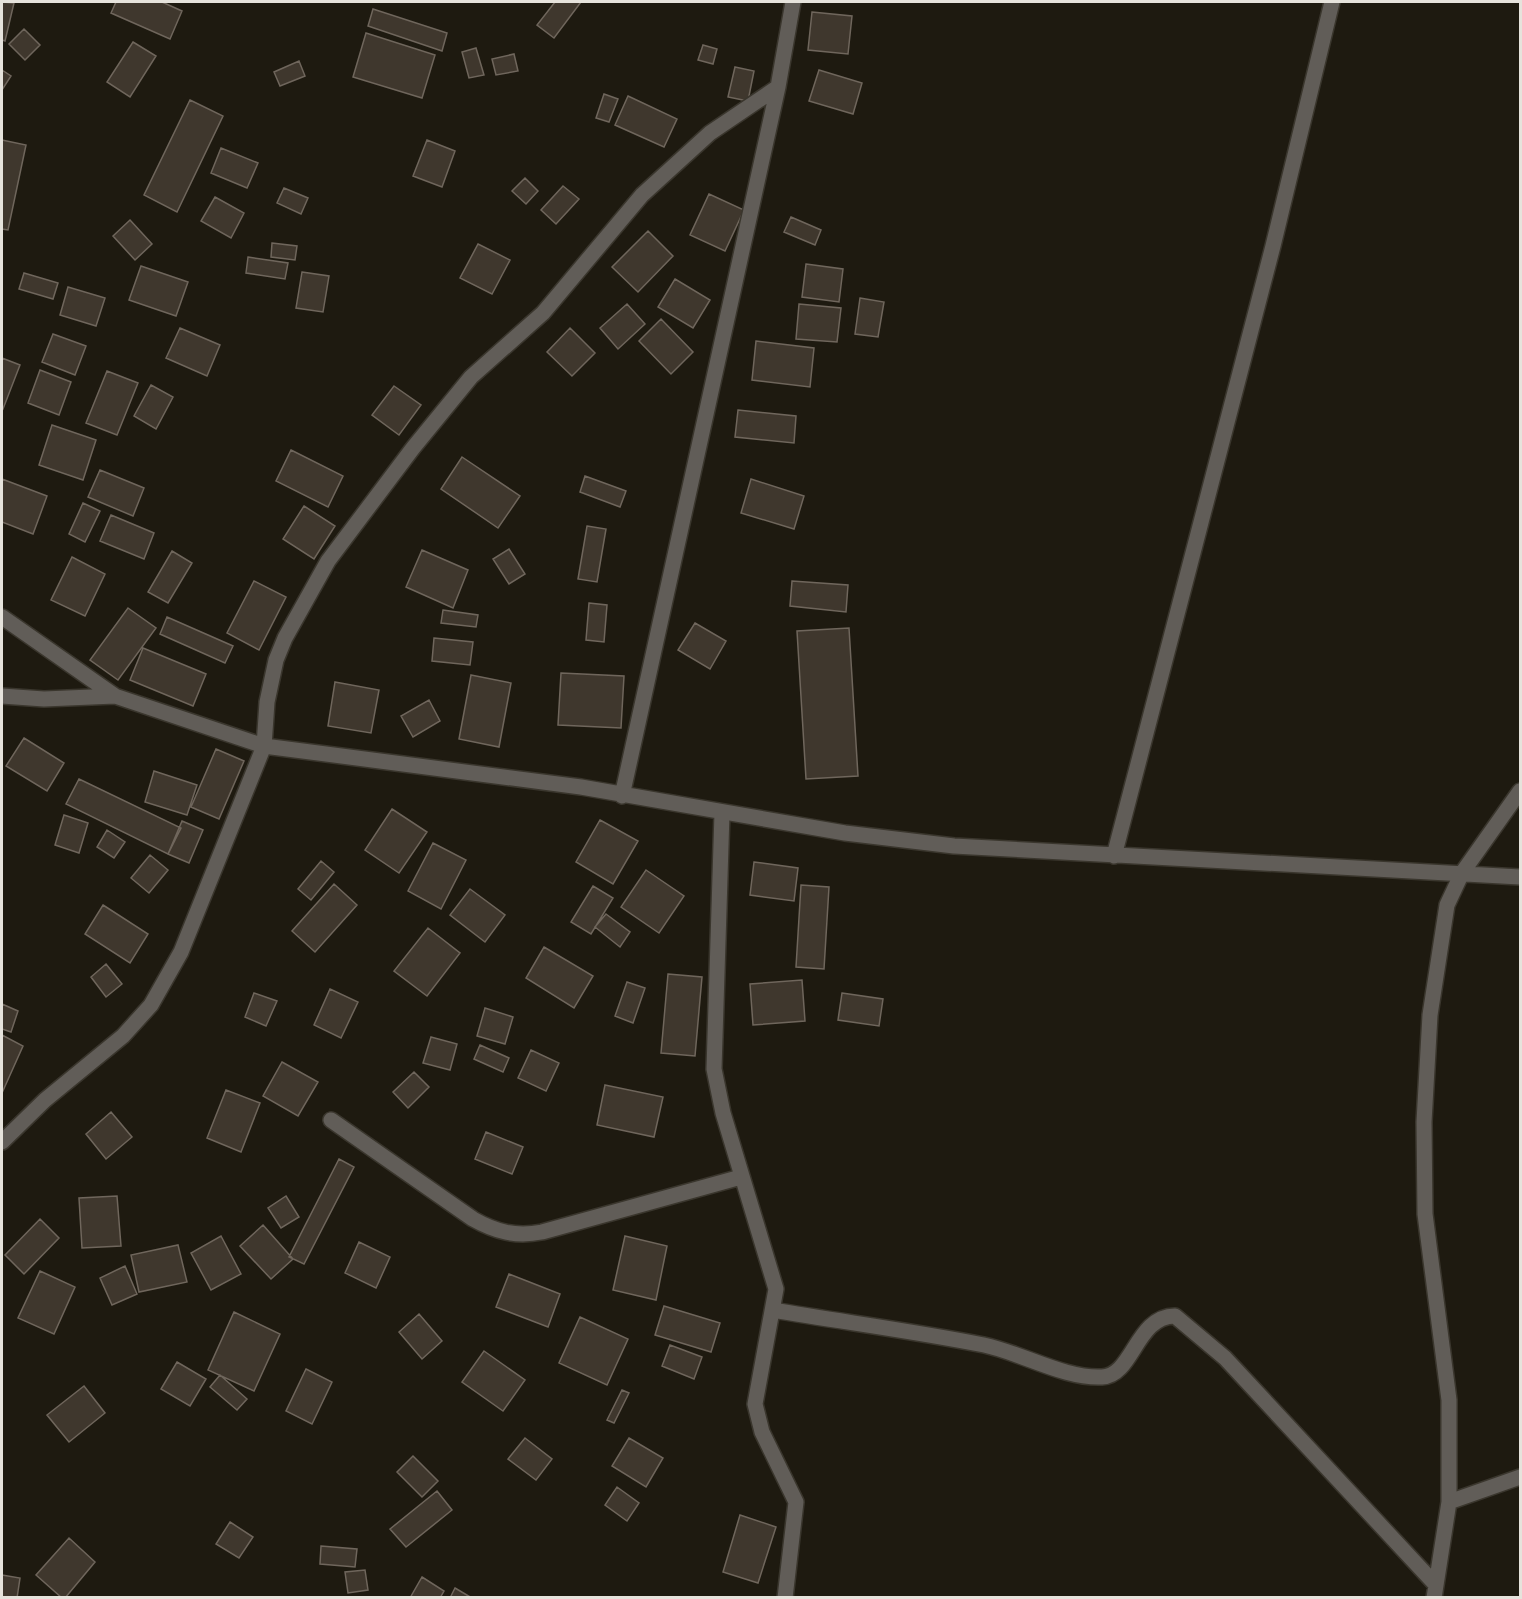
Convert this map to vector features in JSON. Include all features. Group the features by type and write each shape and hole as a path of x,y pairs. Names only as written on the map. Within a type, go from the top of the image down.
{"street":[{"path":"622,795 778,87 793,2"},
{"path":"1114,856 1273,246 1332,2"},
{"path":"2,1142 45,1100 123,1036 151,1005 181,952 264,746 270,680 285,638 328,561 413,448 471,377 543,313 642,195 672,165 710,133 778,87"},
{"path":"2,617 115,696 264,746 569,786 845,833 954,846 1521,877"},
{"path":"2,696 44,699 115,696"},
{"path":"1435,1591 1449,1502 1449,1400 1425,1214 1424,1122 1430,1015 1441,930 1447,905 1462,873 1521,791"},
{"path":"722,813 714,1069 716,1090 776,1289 755,1404 762,1432 796,1502 785,1598"},
{"path":"331,1120 473,1219 486,1227 515,1235 542,1232 741,1178"},
{"path":"773,1310 984,1345 1074,1373 1103,1377 1119,1369 1148,1328 1159,1319 1175,1316 1225,1359 1435,1591"},
{"path":"1449,1502 1521,1477"}],"building":[{"path":"2,2 14,3 5,41 2,40"},
{"path":"116,2 162,2 182,11 170,39 111,13"},
{"path":"555,2 581,2 554,38 537,25"},
{"path":"373,9 447,33 442,51 368,26"},
{"path":"812,12 852,16 848,54 808,50"},
{"path":"24,29 40,45 25,60 9,44"},
{"path":"366,33 435,55 422,98 353,77"},
{"path":"133,42 156,56 130,97 107,82"},
{"path":"703,45 717,49 713,64 698,60"},
{"path":"476,48 484,75 469,78 462,52"},
{"path":"514,54 518,71 496,75 492,59"},
{"path":"299,61 305,76 280,86 274,72"},
{"path":"735,67 754,71 748,101 728,97"},
{"path":"2,70 11,76 2,90"},
{"path":"819,70 862,83 853,114 809,101"},
{"path":"604,94 618,99 609,122 596,118"},
{"path":"628,96 677,119 664,147 615,125"},
{"path":"190,100 223,116 177,212 144,195"},
{"path":"2,140 26,145 8,230 2,229"},
{"path":"427,140 455,151 442,187 413,176"},
{"path":"221,148 258,163 247,188 211,173"},
{"path":"525,178 538,191 526,204 512,191"},
{"path":"563,186 579,199 556,224 541,210"},
{"path":"284,188 308,198 301,214 277,203"},
{"path":"709,194 744,210 725,251 690,235"},
{"path":"215,197 244,213 231,238 201,221"},
{"path":"791,217 821,230 815,245 784,232"},
{"path":"130,220 152,244 135,260 113,236"},
{"path":"648,231 673,256 638,292 612,267"},
{"path":"272,243 297,246 295,260 271,257"},
{"path":"478,244 510,260 492,294 460,278"},
{"path":"248,257 288,263 285,279 246,273"},
{"path":"806,264 843,269 839,302 802,297"},
{"path":"141,266 188,282 176,316 129,300"},
{"path":"302,272 329,276 323,312 296,308"},
{"path":"24,273 58,283 53,299 19,289"},
{"path":"675,279 710,300 693,328 658,307"},
{"path":"68,287 105,298 96,326 60,315"},
{"path":"860,298 884,302 878,337 855,334"},
{"path":"627,304 645,324 618,349 600,328"},
{"path":"799,304 841,308 837,342 796,339"},
{"path":"661,319 693,352 671,374 639,341"},
{"path":"180,328 220,345 207,376 166,358"},
{"path":"570,328 595,353 572,376 547,352"},
{"path":"53,334 86,346 75,375 42,362"},
{"path":"756,341 814,348 810,387 752,380"},
{"path":"2,358 20,365 3,409 2,408"},
{"path":"40,370 71,382 59,415 28,403"},
{"path":"107,371 138,383 117,435 86,423"},
{"path":"151,385 173,397 156,429 134,416"},
{"path":"394,386 421,405 399,435 372,415"},
{"path":"738,410 796,416 794,443 735,437"},
{"path":"52,425 96,440 83,480 39,465"},
{"path":"291,450 343,476 328,507 276,481"},
{"path":"462,457 520,496 498,528 441,489"},
{"path":"100,470 144,488 133,516 88,497"},
{"path":"585,476 626,491 620,507 580,492"},
{"path":"2,479 47,496 33,534 2,522"},
{"path":"751,479 804,496 794,529 741,513"},
{"path":"83,503 100,511 85,542 69,534"},
{"path":"304,506 335,526 314,559 283,539"},
{"path":"111,515 154,533 144,559 100,541"},
{"path":"587,526 606,529 597,582 578,579"},
{"path":"509,549 525,574 509,584 493,559"},
{"path":"422,550 468,570 453,608 406,587"},
{"path":"172,551 192,563 168,603 148,592"},
{"path":"72,557 105,574 85,616 51,600"},
{"path":"254,581 286,597 259,650 227,633"},
{"path":"792,581 848,585 846,612 790,606"},
{"path":"589,603 607,605 604,642 586,640"},
{"path":"128,608 156,628 118,680 90,660"},
{"path":"443,610 478,615 476,627 441,623"},
{"path":"167,617 233,646 225,663 160,634"},
{"path":"695,623 726,641 710,669 678,650"},
{"path":"849,628 858,776 806,779 797,631"},
{"path":"434,638 473,642 470,665 432,661"},
{"path":"143,648 206,674 193,706 130,680"},
{"path":"561,673 624,676 621,728 558,725"},
{"path":"471,675 511,683 499,747 459,739"},
{"path":"335,682 379,690 371,733 328,726"},
{"path":"429,700 440,721 413,737 401,716"},
{"path":"24,738 64,763 47,791 6,766"},
{"path":"216,749 244,761 219,819 191,807"},
{"path":"154,771 197,785 187,815 145,802"},
{"path":"79,779 181,828 168,854 66,804"},
{"path":"392,809 427,832 399,873 365,850"},
{"path":"64,815 88,823 79,853 55,845"},
{"path":"600,820 638,841 613,884 576,862"},
{"path":"182,821 203,830 189,863 168,854"},
{"path":"107,830 125,842 114,858 97,847"},
{"path":"433,843 466,860 441,909 408,891"},
{"path":"150,855 168,870 149,893 131,878"},
{"path":"321,861 334,872 311,900 298,889"},
{"path":"754,862 798,868 794,901 750,895"},
{"path":"646,870 684,896 659,933 621,907"},
{"path":"334,884 357,905 315,952 292,931"},
{"path":"801,885 829,887 824,969 796,967"},
{"path":"593,886 613,898 591,934 571,922"},
{"path":"470,889 505,915 485,942 450,915"},
{"path":"103,905 148,934 130,963 85,934"},
{"path":"606,914 630,932 620,947 595,927"},
{"path":"428,928 460,953 427,996 394,971"},
{"path":"544,947 593,976 574,1008 526,978"},
{"path":"106,964 122,984 106,997 91,977"},
{"path":"668,974 702,977 695,1056 661,1053"},
{"path":"802,980 805,1021 753,1025 750,984"},
{"path":"627,982 645,988 633,1023 615,1016"},
{"path":"330,989 358,1002 341,1038 314,1025"},
{"path":"254,993 277,1001 266,1026 245,1017"},
{"path":"842,993 883,999 879,1026 838,1020"},
{"path":"2,1004 18,1011 11,1032 2,1029"},
{"path":"485,1008 513,1017 505,1044 477,1036"},
{"path":"2,1035 23,1046 2,1093"},
{"path":"431,1037 457,1044 450,1070 423,1063"},
{"path":"480,1045 509,1058 503,1072 474,1059"},
{"path":"531,1050 559,1063 546,1091 518,1078"},
{"path":"282,1062 318,1082 298,1116 263,1096"},
{"path":"414,1072 429,1087 408,1108 393,1092"},
{"path":"605,1085 663,1097 654,1137 597,1125"},
{"path":"226,1090 260,1103 241,1152 207,1138"},
{"path":"111,1112 132,1137 106,1159 86,1134"},
{"path":"486,1132 523,1147 512,1174 475,1159"},
{"path":"339,1159 354,1167 304,1264 289,1257"},
{"path":"117,1196 121,1246 82,1248 79,1198"},
{"path":"286,1196 299,1217 281,1228 268,1208"},
{"path":"40,1219 59,1238 24,1274 5,1255"},
{"path":"263,1225 293,1259 271,1279 240,1246"},
{"path":"221,1236 241,1274 211,1290 191,1253"},
{"path":"625,1236 667,1246 656,1300 613,1290"},
{"path":"359,1242 390,1257 376,1288 345,1273"},
{"path":"178,1245 187,1282 139,1292 131,1255"},
{"path":"125,1266 137,1294 112,1305 100,1278"},
{"path":"40,1271 75,1287 54,1334 18,1318"},
{"path":"509,1274 560,1294 548,1327 496,1307"},
{"path":"664,1306 720,1323 711,1352 655,1335"},
{"path":"234,1312 280,1334 254,1391 208,1370"},
{"path":"419,1314 442,1341 422,1359 399,1332"},
{"path":"580,1317 628,1339 607,1385 559,1363"},
{"path":"670,1345 702,1357 694,1379 662,1366"},
{"path":"484,1351 525,1380 503,1411 462,1382"},
{"path":"177,1362 206,1379 190,1406 161,1389"},
{"path":"306,1369 332,1382 312,1424 286,1411"},
{"path":"220,1375 247,1399 237,1410 210,1387"},
{"path":"84,1386 105,1413 69,1442 47,1415"},
{"path":"622,1390 629,1393 614,1423 607,1420"},
{"path":"525,1438 552,1459 536,1480 508,1459"},
{"path":"629,1438 663,1458 646,1487 612,1466"},
{"path":"413,1456 438,1481 422,1497 397,1472"},
{"path":"617,1487 639,1503 627,1521 605,1505"},
{"path":"437,1491 452,1510 406,1547 390,1529"},
{"path":"740,1515 776,1527 758,1583 723,1572"},
{"path":"230,1522 253,1537 239,1558 216,1544"},
{"path":"69,1538 95,1562 65,1598 62,1598 36,1575"},
{"path":"321,1546 357,1549 355,1567 320,1564"},
{"path":"365,1570 368,1590 348,1593 345,1572"},
{"path":"2,1575 20,1578 17,1598 2,1598"},
{"path":"422,1577 444,1591 440,1598 410,1598"},
{"path":"455,1588 472,1598 450,1598"}]}
